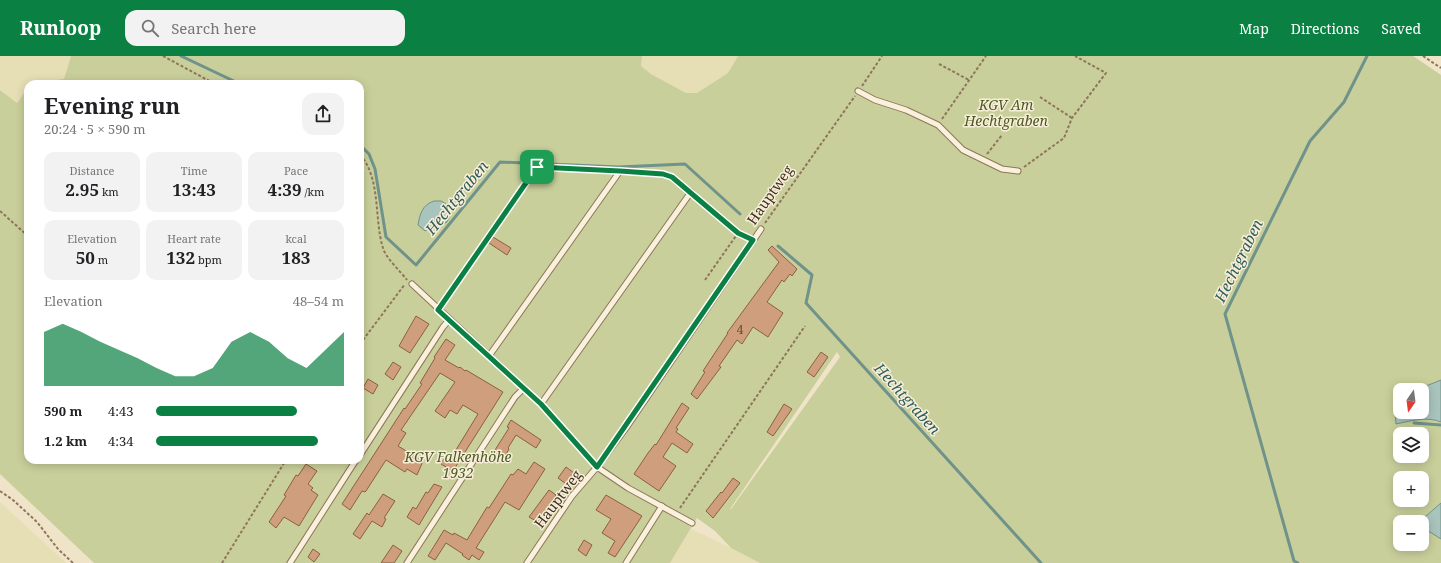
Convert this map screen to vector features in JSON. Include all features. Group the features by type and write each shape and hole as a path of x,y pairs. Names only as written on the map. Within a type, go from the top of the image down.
{"lane":[{"path":"858,92 875,100 906,110 938,125 963,150 1002,170 1018,171"},
{"path":"438,310 537,167"},
{"path":"489,356 620,171"},
{"path":"541,404 691,192"},
{"name":"Hauptweg","path":"527,563 572,496 597,467 761,229"},
{"path":"410,283 541,404 597,467 628,488 692,523"},
{"path":"364,448 449,320"},
{"path":"408,563 515,397 524,388"},
{"path":"290,563 353,464"},
{"path":"626,563 662,506"}],"path":[{"path":"163,56 208,80"},
{"name":"Hauptweg","path":"761,229 882,56"},
{"path":"938,125 986,56"},
{"path":"1018,171 1064,138 1072,118 1106,73 1075,56"},
{"path":"1423,56 1441,68"},
{"path":"939,64 969,80"},
{"path":"1040,97 1072,118"},
{"path":"982,159 1002,135"},
{"path":"364,160 371,174 383,249 410,283 364,339"},
{"path":"537,167 663,174 672,177 738,233 753,240"},
{"path":"0,211 24,232"},
{"path":"705,280 738,233"},
{"path":"676,514 805,326"},
{"path":"222,563 283,464"},
{"path":"0,491 13,500 37,522 58,549 73,563"}],"shaded area":[{"path":"0,56 71,56 64,79 24,80 24,93 17,103 0,90"},
{"path":"642,56 738,56 728,73 697,93 686,93 651,74 641,66"},
{"path":"0,502 66,563 0,563"},
{"path":"691,529 731,548 760,563 670,563"}],"green space":[{"path":"71,56 642,56 641,66 651,74 686,93 697,93 728,73 738,56 1413,56 1441,75 1441,380 1429,385 1429,383 1393,383 1393,419 1397,419 1396,424 1424,419 1441,422 1441,503 1427,515 1393,515 1393,551 1429,551 1429,531 1441,539 1441,563 760,563 731,548 715,531 697,518 670,563 94,563 0,474 0,90 17,103 24,93 24,464 364,464 364,80 56,80 64,79","holes":["837,352 840,357 730,509"]}],"water":[{"path":"434,201 441,201 446,204 449,218 447,222 441,225 434,225 425,231 418,225 422,210"},
{"path":"1441,380 1441,422 1429,419 1429,385"},
{"path":"1396,419 1424,419 1413,420 1396,424"},
{"path":"1441,503 1441,539 1429,531 1429,515 1427,515"}],"building":[{"path":"493,237 511,248 507,255 489,243"},
{"path":"772,246 797,269 792,276 790,274 784,282 782,280 767,302 783,313 768,337 753,327 742,344 737,340 719,366 721,367 697,399 691,394 705,372 703,371 727,333 779,262 768,250"},
{"path":"416,316 429,324 410,353 399,346"},
{"path":"446,339 455,345 445,360 465,371 466,370 503,392 453,471 441,464 446,455 451,458 478,414 463,405 457,414 450,410 445,418 435,411 455,382 440,373 401,430 406,433 398,446 423,461 417,475 407,469 405,472 386,460 366,491 362,491 350,510 342,504 404,408 405,409 422,384 420,383"},
{"path":"821,352 828,357 814,377 807,372"},
{"path":"393,362 401,367 393,380 385,374"},
{"path":"368,379 378,385 373,394 364,389"},
{"path":"682,403 689,408 676,428 678,429 676,432 693,444 687,453 672,443 663,457 676,466 659,491 634,474 648,453 655,444 656,445"},
{"path":"784,404 792,409 773,436 767,432"},
{"path":"511,420 541,440 536,448 516,435 505,456 495,450 509,428 507,427"},
{"path":"534,462 545,469 519,510 505,502 476,548 484,552 479,560 472,555 469,560 462,555 463,554 446,543 435,560 428,556 444,530 453,535 454,533 467,540 487,507 489,508 511,474 513,475 518,469 526,474"},
{"path":"306,464 317,471 308,484 313,488 311,490 318,495 299,526 284,517 276,528 269,522 286,496 284,495 296,475 298,476"},
{"path":"566,467 574,473 573,475 576,477 569,486 558,478"},
{"path":"733,478 740,483 713,518 706,511"},
{"path":"434,484 442,487 419,525 407,517 413,507 416,509 426,492 428,493"},
{"path":"549,490 556,495 538,522 529,517"},
{"path":"383,494 395,501 384,518 386,519 382,527 372,521 360,539 353,534 367,513 369,515"},
{"path":"606,495 642,516 615,557 608,553 615,541 602,533 611,519 596,510"},
{"path":"584,540 592,545 586,556 578,550"},
{"path":"393,545 402,551 394,563 381,563"},
{"path":"313,549 320,554 314,562 308,557"}],"waterway":[{"name":"Hechtgraben","path":"181,56 232,80"},
{"name":"Hechtgraben","path":"1298,563 1294,561 1225,314 1310,141 1344,102 1367,56"},
{"name":"Hechtgraben","path":"364,149 369,154 375,169 386,237 416,265 500,162 619,167 685,164 740,214"},
{"name":"Hechtgraben","path":"778,246 812,275 806,303 1041,563"},
{"path":"1414,423 1441,425"}],"route":[{"path":"537,167 663,174 672,177 738,233 753,240 626,428 597,467 541,404 438,310 537,167"}],"park label":[{"name":"KGV Am Hechtgraben","path":"1006,114"},
{"name":"KGV Falkenhöhe 1932","path":"458,466"}]}
